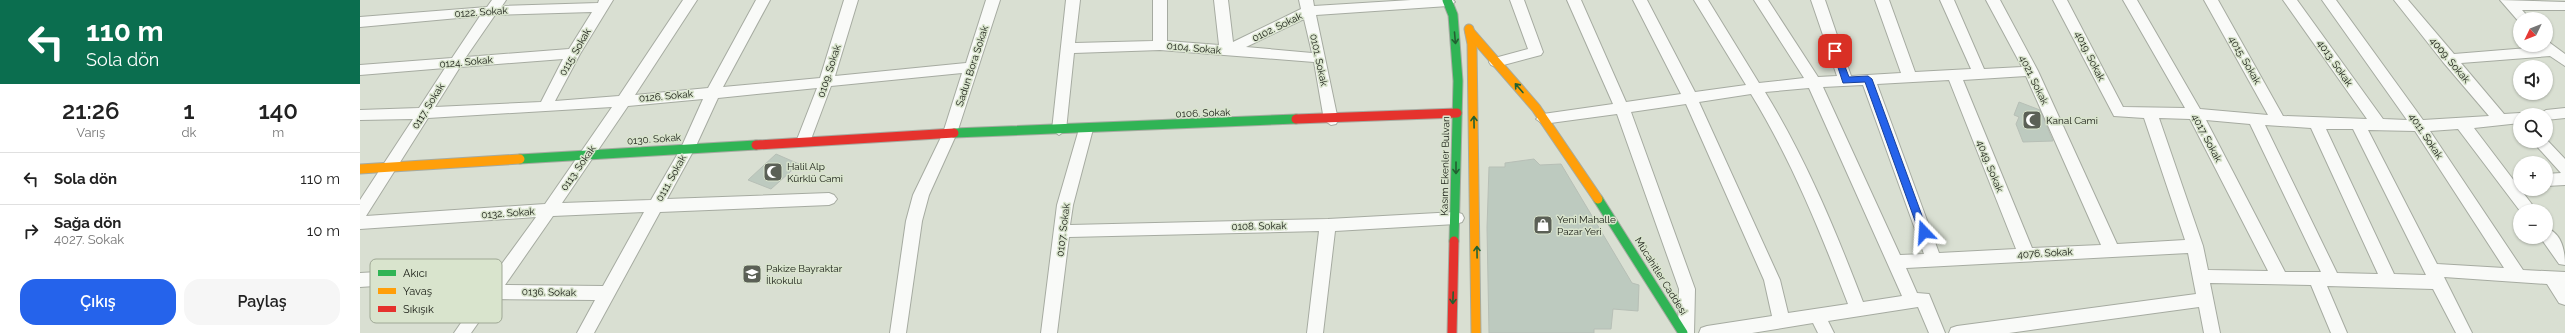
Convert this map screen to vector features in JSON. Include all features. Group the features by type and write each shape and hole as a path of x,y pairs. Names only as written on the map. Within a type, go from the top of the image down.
{"street":[{"name":"0113. Sokak","path":"502,277 588,155 690,0"},
{"name":"0111. Sokak","path":"584,333 688,148 713,92 763,0"},
{"name":"0109. Sokak","path":"803,142 826,82 851,0"},
{"name":"Sadun Bora Sokak","path":"898,333 914,222 921,195 950,133 993,0"},
{"path":"1059,130 1073,0"},
{"path":"1160,0 1160,45"},
{"path":"1221,0 1227,51"},
{"path":"1496,62 1536,52 1517,0"},
{"path":"1574,0 1622,108 1687,289 1684,333"},
{"path":"1640,0 1691,99 1772,280 1782,321"},
{"path":"1701,0 1781,131 1820,211 1858,309"},
{"path":"1761,0 1814,83 1912,300"},
{"path":"1818,0 1846,81"},
{"path":"1882,0 1910,78"},
{"path":"1947,0 1980,75"},
{"name":"4021. Sokak","path":"1993,0 2031,72 2111,249"},
{"name":"4019. Sokak","path":"2060,0 2119,112 2150,113"},
{"name":"4017. Sokak","path":"2130,0 2195,114 2280,278"},
{"name":"4015. Sokak","path":"2211,0 2279,121"},
{"name":"4013. Sokak","path":"2290,0 2379,125"},
{"name":"4011. Sokak","path":"2329,0 2419,126 2518,276"},
{"name":"4009. Sokak","path":"2401,0 2448,59 2501,120"},
{"name":"0102. Sokak","path":"1227,51 1307,5 1448,1"},
{"name":"Kasım Ekenler Bulvarı","path":"1448,1 1453,14 1458,81 1456,218 1452,333"},
{"name":"0122. Sokak","path":"360,22 495,6 604,3"},
{"name":"0115. Sokak","path":"546,105 573,53 604,3"},
{"path":"2508,3 2565,6"},
{"path":"2508,3 2516,12"},
{"name":"0101. Sokak","path":"1307,5 1320,58 1331,120"},
{"name":"0117. Sokak","path":"360,213 456,62 495,6"},
{"path":"1468,20 1472,44 1477,284 1476,333"},
{"name":"Mücahitler Caddesi","path":"1470,32 1543,119 1620,231 1684,333"},
{"name":"0104. Sokak","path":"1068,48 1160,45 1320,58"},
{"path":"2553,51 2565,61"},
{"path":"2448,59 2513,52"},
{"name":"0124. Sokak","path":"360,70 573,53"},
{"name":"0126. Sokak","path":"360,115 423,114 625,99 826,82 971,67"},
{"path":"1543,119 1756,89 1814,83 1868,79 1954,77 2031,72"},
{"name":"4049. Sokak","path":"1954,77 2026,254"},
{"path":"1868,79 1934,260"},
{"name":"0106. Sokak","path":"950,133 1331,120 1457,113"},
{"path":"2212,333 2195,246 2150,113 2195,114 2316,123 2419,126 2513,119"},
{"path":"2553,114 2565,113"},
{"path":"2255,119 2324,279 2339,333"},
{"path":"2316,123 2389,280"},
{"path":"2358,124 2464,333"},
{"path":"2462,124 2513,181"},
{"name":"0107. Sokak","path":"1049,333 1065,206 1086,129"},
{"name":"0130. Sokak","path":"360,169 950,133"},
{"path":"2546,148 2565,169"},
{"path":"2553,180 2565,179"},
{"name":"0132. Sokak","path":"360,223 549,210 829,199"},
{"name":"0108. Sokak","path":"1062,231 1328,225 1456,218"},
{"path":"1315,333 1328,225"},
{"path":"2553,243 2565,259"},
{"name":"4076. Sokak","path":"1895,262 2111,249 2195,246"},
{"path":"502,271 506,271"},
{"path":"2201,276 2389,280 2435,276 2518,276 2558,279 2565,298"},
{"path":"360,280 370,279"},
{"name":"0136. Sokak","path":"502,292 607,293"},
{"path":"1707,333 1923,299 1937,333"},
{"path":"1957,333 2206,299"},
{"path":"1817,315 1826,333"},
{"name":"0113. Sokak","path":"462,333 469,323"}],"building":[{"name":"Kanal Cami","path":"2019,102 2040,110 2053,141 2023,142 2016,124 2019,117 2014,115"},
{"name":"Halil Alp Kürklü Cami","path":"776,154 799,164 771,189 748,180"},
{"name":"Yeni Mahalle Pazar Yeri","path":"1534,159 1540,165 1561,164 1632,283 1639,285 1638,311 1613,309 1611,329 1594,329 1594,333 1489,333 1487,228 1489,167 1505,167 1505,163"}],"traffic: fast":[{"path":"1447,0 1453,15 1458,81 1454,241"},
{"path":"954,133 1296,119"},
{"path":"520,159 756,145"},
{"path":"1598,199 1683,333"}],"traffic: slow":[{"path":"1469,29 1472,44 1476,333"},
{"path":"1470,32 1536,108 1598,199"},
{"path":"360,169 520,159"}],"traffic: jam":[{"path":"1296,119 1457,113"},
{"path":"756,145 954,133"},
{"path":"1452,333 1454,241"}],"place":[{"name":"Kanal Cami","path":"2032,120"},
{"name":"Halil Alp Kürklü Cami","path":"773,172"},
{"name":"Yeni Mahalle Pazar Yeri","path":"1543,225"},
{"name":"Pakize Bayraktar İlkokulu","path":"752,274"}],"route":[{"path":"1835,51 1846,81 1868,79 1924,232"}]}
